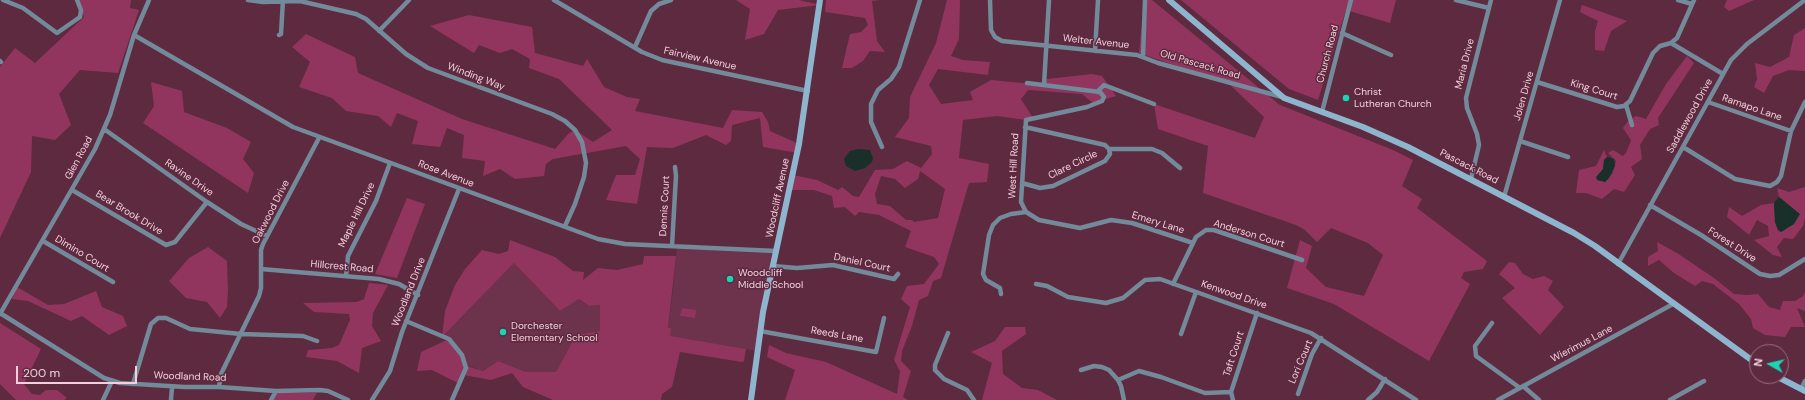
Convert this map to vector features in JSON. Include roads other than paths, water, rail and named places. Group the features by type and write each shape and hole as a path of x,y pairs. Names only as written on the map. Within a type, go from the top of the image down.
{"street":[{"path":"4,0 22,8 57,33 80,16 81,10 77,0"},
{"name":"Glen Road","path":"0,313 87,166 104,129 116,97 134,35 149,0"},
{"name":"Winding Way","path":"248,0 263,2 283,0 310,2 356,14 366,19 406,54 428,68 552,114 570,125 582,142 586,163 584,177 575,204 565,226"},
{"path":"278,35 281,34 283,0"},
{"path":"379,31 409,0"},
{"name":"Fairview Avenue","path":"554,0 651,56 673,63 808,91"},
{"path":"635,47 651,11 659,4 671,0"},
{"name":"Woodcliff Avenue","path":"751,400 760,331 776,251 796,164 808,91 820,0"},
{"path":"882,147 871,122 871,104 878,90 890,79 899,67 920,0"},
{"name":"Welter Avenue","path":"990,0 991,29 995,37 1002,41 1143,57"},
{"path":"1044,85 1049,0"},
{"path":"1095,51 1098,0"},
{"path":"1143,57 1145,0"},
{"name":"Pascack Road","path":"1169,0 1284,98 1391,139 1471,179 1585,240 1749,358"},
{"name":"Church Road","path":"1322,112 1351,0"},
{"path":"1456,0 1489,8"},
{"name":"Maria Drive","path":"1471,179 1479,145 1477,134 1467,108 1466,98 1491,0"},
{"name":"Jolen Drive","path":"1504,197 1560,0"},
{"path":"1626,105 1630,101 1653,53 1660,46 1671,43 1677,38 1693,2 1678,0"},
{"name":"Saddlewood Drive","path":"1618,264 1733,58 1742,48 1805,0"},
{"path":"1342,33 1391,55"},
{"name":"Rose Avenue","path":"134,35 280,121 319,138 390,162 459,189 598,239 616,243 776,251"},
{"path":"1671,43 1723,74"},
{"name":"Old Pascack Road","path":"1143,57 1158,63 1284,98"},
{"name":"King Court","path":"1537,82 1617,107 1626,105 1632,125"},
{"path":"1027,83 1097,92 1104,85 1154,104"},
{"name":"West Hill Road","path":"1001,294 1000,288 986,280 983,274 989,234 993,226 1000,218 1010,214 1026,212 1021,202 1026,120 1075,110 1102,101 1104,95 1097,92"},
{"name":"Ramapo Lane","path":"1708,102 1791,131"},
{"path":"1683,147 1735,179 1766,186 1774,184 1781,176 1791,131 1805,102"},
{"name":"Clare Circle","path":"1022,183 1040,188 1053,186 1105,160 1109,156 1108,148 1105,145 1025,127"},
{"name":"Ravine Drive","path":"104,129 207,202 241,224 267,236"},
{"name":"Oakwood Drive","path":"219,387 221,374 259,296 261,250 319,138"},
{"path":"1520,141 1568,157"},
{"path":"1108,148 1152,149 1162,153 1180,168"},
{"name":"Maple Hill Drive","path":"346,276 348,256 376,201 390,162"},
{"name":"Dennis Court","path":"672,246 676,176 675,167"},
{"name":"Woodland Drive","path":"372,400 390,371 406,321 418,295 459,189"},
{"name":"Bear Brook Drive","path":"72,190 166,244 175,242 207,202"},
{"name":"Forest Drive","path":"1650,205 1765,275 1779,275 1805,259"},
{"name":"Emery Lane","path":"1026,212 1039,220 1080,228 1111,220 1132,223 1193,243"},
{"name":"Anderson Court","path":"1173,284 1196,237 1203,232 1214,230 1302,260"},
{"name":"Dimino Court","path":"43,240 112,282"},
{"name":"Daniel Court","path":"773,266 797,268 833,265 894,279 898,274"},
{"name":"Hillcrest Road","path":"261,270 346,276 390,281 399,284 418,295"},
{"name":"Kenwood Drive","path":"1036,284 1047,286 1068,297 1106,303 1123,298 1145,280 1155,279 1173,284 1302,329 1320,338 1416,400"},
{"path":"1181,334 1196,292"},
{"name":"Wierimus Lane","path":"1498,400 1673,304"},
{"name":"Woodland Road","path":"0,313 112,381 172,387 219,387 276,391 320,390 328,391 348,400"},
{"name":"Taft Court","path":"1233,400 1231,392 1257,313"},
{"path":"133,384 151,324 158,318 166,318 190,329 241,334 303,336 317,341"},
{"name":"Reeds Lane","path":"760,331 876,352 884,318"},
{"path":"406,321 449,339 462,355 466,368 452,400"},
{"path":"1492,323 1475,346 1476,356 1522,387 1538,400"},
{"path":"948,333 935,365 935,370 944,379 967,390 974,400"},
{"name":"Lori Court","path":"1298,394 1312,354 1320,338"},
{"path":"1081,370 1086,367 1102,367 1109,370 1122,386 1124,400"},
{"path":"1118,380 1139,371 1161,377 1205,393 1231,392"},
{"path":"1368,400 1377,392 1385,379"},
{"path":"1789,383 1803,390 1805,380"},
{"path":"103,400 112,381"},
{"path":"1670,400 1704,381"},
{"path":"171,400 172,387"},
{"path":"271,400 276,391"}],"place":[{"name":"Christ Lutheran Church","path":"1346,98"},
{"name":"Woodcliff Middle School","path":"730,279"},
{"name":"Dorchester Elementary School","path":"503,332"}]}
